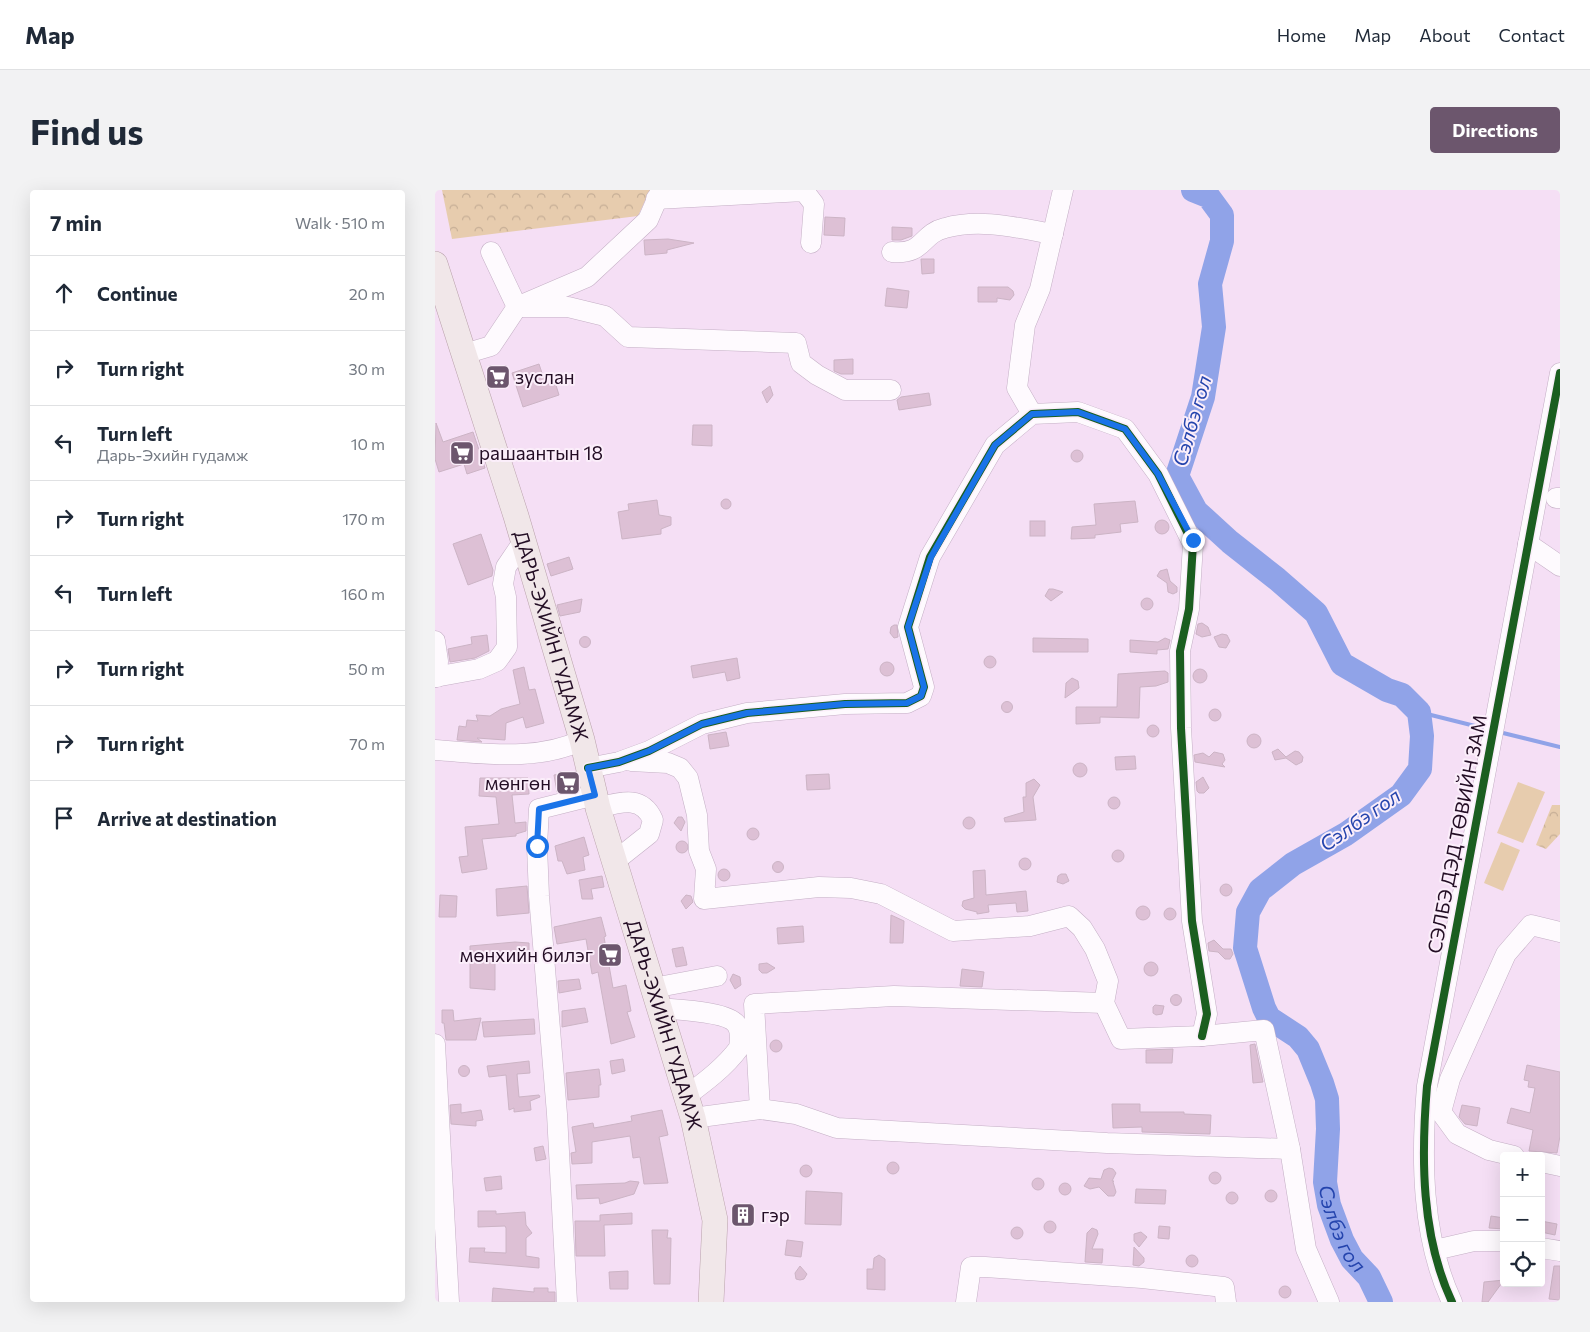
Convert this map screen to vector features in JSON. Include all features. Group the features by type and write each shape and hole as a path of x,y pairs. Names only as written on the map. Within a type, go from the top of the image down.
{"main road":[{"name":"ДАРЬ-ЭХИЙН ГУДАМЖ","path":"435,264 523,542 582,740 597,801 690,1107 715,1220 711,1302"}],"street":[{"path":"1032,414 1017,388 1025,325 1040,289 1063,190"},
{"path":"464,354 491,346 517,308 587,276 647,220 658,194 804,191 814,204 811,243"},
{"path":"892,252 905,253 920,248 927,238 944,228 971,225 1005,226 1053,234"},
{"path":"491,252 517,308"},
{"path":"517,308 568,307 605,316 628,337 796,344 801,364 845,390 891,390"},
{"name":"СЭЛБЭ ДЭД ТӨВИЙН ЗАМ","path":"1453,1302 1435,1250 1429,1220 1423,1154 1427,1086 1560,373"},
{"path":"619,762 649,751 702,724 747,713 845,704 907,703 921,696 924,687 908,627 931,557 995,445 1032,414 1078,412 1125,429 1158,474 1193,540 1189,609 1180,651 1181,728 1192,921 1207,1014 1202,1036"},
{"path":"435,641 438,661 436,677 479,669 497,661 507,648 506,597 503,584 506,567 523,542"},
{"path":"1528,544 1560,566"},
{"path":"435,750 527,754 571,745 582,740"},
{"path":"588,768 619,762 646,760 668,763 679,768 687,778 697,814 699,851 706,868 704,899 819,887 851,888 881,894 953,931 1030,926 1069,916 1082,928 1095,949 1108,981 1104,1003 1121,1040 1202,1036 1264,1030 1290,1149 1306,1249 1329,1302"},
{"path":"567,1302 557,1114 539,896 537,846 539,809 597,801 641,804 649,810 653,820 649,834 615,861"},
{"path":"1500,1153 1489,1150 1457,1134 1441,1112 1450,1079 1506,954 1531,925 1560,932"},
{"path":"656,998 717,976"},
{"path":"760,1109 754,1004 895,996 1104,1003"},
{"path":"656,998 725,1016 736,1023 738,1028 739,1048 690,1107"},
{"path":"435,1044 439,1231 449,1302"},
{"path":"690,1107 760,1109 796,1114 837,1128 1107,1143 1290,1149"},
{"path":"1545,1163 1560,1166"},
{"path":"1435,1250 1474,1241 1500,1241"},
{"path":"1545,1249 1560,1251"},
{"path":"966,1302 971,1267 1142,1278 1224,1286 1226,1302"}],"green space":[{"path":"442,190 650,190 638,216 452,239"},
{"path":"1518,782 1545,792 1523,843 1497,833"},
{"path":"1552,805 1560,805 1560,834 1546,849 1536,845"},
{"path":"1501,842 1520,850 1503,891 1484,883"}],"building":[{"path":"825,217 845,218 844,236 824,235"},
{"path":"892,227 912,228 912,236 901,240 892,240"},
{"path":"668,239 694,243 667,250 667,253 645,255 644,240"},
{"path":"921,259 934,259 934,273 922,274"},
{"path":"978,287 1008,287 1013,291 1014,295 1010,300 997,298 997,302 978,302"},
{"path":"887,288 909,291 907,308 885,306"},
{"path":"853,359 853,374 841,374 834,371 834,360"},
{"path":"539,364 546,385 555,382 559,395 523,407 512,373"},
{"path":"770,386 773,395 767,403 762,392"},
{"path":"929,393 931,405 899,410 897,400 901,397"},
{"path":"436,423 443,442 473,432 485,468 467,474 464,464 439,472 435,459"},
{"path":"693,425 712,425 712,446 692,445"},
{"path":"1075,450 1079,450 1083,456 1079,462 1075,462 1071,458 1071,454"},
{"path":"724,499 728,499 731,504 730,508 724,509 721,506 721,502"},
{"path":"657,500 659,515 671,517 671,525 661,529 661,534 622,539 618,512 629,510 628,504"},
{"path":"1135,501 1138,522 1120,524 1121,532 1095,535 1095,538 1071,539 1072,527 1096,525 1094,504"},
{"path":"1159,520 1165,520 1169,527 1165,534 1159,534 1155,530 1155,524"},
{"path":"1030,521 1045,521 1045,536 1030,536"},
{"path":"481,534 493,570 492,576 468,585 453,544"},
{"path":"569,557 573,569 551,576 547,564"},
{"path":"1167,569 1170,581 1177,587 1177,592 1173,594 1168,592 1167,583 1157,576 1160,571"},
{"path":"1049,589 1063,592 1051,601 1045,596"},
{"path":"1145,598 1149,598 1153,604 1149,610 1145,610 1141,606 1141,602"},
{"path":"582,599 580,612 560,616 557,605"},
{"path":"1202,623 1208,627 1211,635 1202,637 1196,634 1198,624"},
{"path":"897,625 898,637 894,638 890,633 891,627"},
{"path":"1222,634 1227,635 1230,641 1226,648 1219,647 1214,637"},
{"path":"487,635 489,651 475,658 450,662 448,649 472,644 471,637"},
{"path":"583,637 587,637 590,642 589,646 583,647 580,644 580,640"},
{"path":"1033,638 1088,639 1088,652 1033,652"},
{"path":"1165,638 1170,640 1168,649 1157,650 1157,654 1130,652 1130,640 1158,642"},
{"path":"988,656 992,656 996,662 992,668 988,668 984,664 984,660"},
{"path":"737,658 740,678 727,681 725,672 693,678 691,666"},
{"path":"884,662 890,662 894,669 890,676 884,676 880,672 880,666"},
{"path":"524,667 529,690 535,689 544,723 526,728 523,717 506,723 505,740 477,738 482,742 457,740 459,726 466,727 467,720 478,721 476,715 490,716 501,709 520,704 513,670"},
{"path":"1200,669 1205,671 1207,676 1205,681 1200,683 1195,681 1193,676 1195,671"},
{"path":"1165,671 1168,673 1168,682 1156,686 1140,687 1139,718 1100,717 1100,723 1076,724 1076,707 1117,707 1118,674"},
{"path":"1072,678 1078,681 1079,688 1065,698 1066,683"},
{"path":"1007,701 1013,707 1007,713 1001,707"},
{"path":"1213,709 1217,709 1221,715 1217,721 1213,721 1209,717 1209,713"},
{"path":"1151,725 1155,725 1159,731 1155,737 1151,737 1147,733 1147,729"},
{"path":"726,732 729,746 710,749 708,735"},
{"path":"1251,734 1257,734 1261,741 1257,748 1251,748 1247,744 1247,738"},
{"path":"1278,749 1286,757 1295,751 1299,752 1303,757 1302,762 1296,765 1286,758 1275,760 1272,752"},
{"path":"1214,752 1223,754 1225,760 1222,764 1225,767 1195,762 1194,755 1203,753 1209,757"},
{"path":"1135,756 1136,769 1116,770 1115,757"},
{"path":"1077,763 1083,763 1087,770 1083,777 1077,777 1073,773 1073,767"},
{"path":"571,772 574,788 557,792 554,775"},
{"path":"829,774 830,789 807,790 806,775"},
{"path":"1203,777 1209,788 1204,793 1199,793 1196,782"},
{"path":"480,778 528,778 529,794 512,795 515,823 526,822 526,831 516,834 516,836 482,839 487,869 462,873 459,857 468,856 465,827 499,824 496,797 479,796"},
{"path":"1034,779 1040,785 1033,797 1036,820 1005,822 1004,818 1024,812 1023,797 1026,797 1026,783"},
{"path":"1114,797 1120,803 1114,809 1108,803"},
{"path":"678,817 682,817 685,822 681,831 674,823"},
{"path":"967,817 971,817 975,823 971,829 967,829 963,825 963,821"},
{"path":"753,828 759,834 753,840 747,834"},
{"path":"584,837 589,855 583,857 585,870 567,874 562,861 558,861 555,846"},
{"path":"682,841 688,847 682,853 676,847"},
{"path":"1118,850 1124,856 1118,862 1112,856"},
{"path":"1027,858 1030,859 1030,869 1023,870 1020,869 1019,862 1020,859"},
{"path":"776,862 780,862 783,867 782,871 776,872 773,869 773,865"},
{"path":"724,869 730,875 724,881 718,875"},
{"path":"985,870 986,895 1026,891 1028,911 1017,912 1016,903 988,905 989,912 977,914 977,912 965,909 962,906 963,901 974,898 973,871"},
{"path":"1066,874 1069,881 1063,884 1057,882 1058,876"},
{"path":"602,876 604,887 591,889 593,899 582,899 579,880"},
{"path":"1224,884 1228,884 1232,890 1228,896 1224,896 1220,892 1220,888"},
{"path":"527,886 529,913 497,916 496,889"},
{"path":"440,895 457,896 456,917 439,917"},
{"path":"686,895 691,896 693,902 686,909 681,901"},
{"path":"1143,906 1148,908 1150,913 1148,918 1143,920 1138,918 1136,913 1138,908"},
{"path":"1170,908 1176,914 1170,920 1164,914"},
{"path":"891,915 904,921 903,943 890,943"},
{"path":"601,917 606,936 604,937 613,988 626,985 631,1011 627,1012 635,1037 611,1044 598,972 592,974 586,939 557,944 554,927"},
{"path":"803,926 804,942 778,944 777,928"},
{"path":"1214,940 1223,949 1231,949 1233,954 1230,959 1225,959 1218,952 1209,951 1208,943"},
{"path":"515,942 529,943 529,951 500,954 500,961 495,961 495,990 470,988 470,946"},
{"path":"683,947 687,965 676,967 672,949"},
{"path":"1151,962 1156,964 1158,969 1156,974 1151,976 1146,974 1144,969 1146,964"},
{"path":"767,963 775,968 767,973 762,973 759,970 759,964"},
{"path":"962,969 984,972 982,987 960,986"},
{"path":"733,974 740,977 741,985 735,989 730,980"},
{"path":"579,979 581,989 559,993 558,981"},
{"path":"1176,994 1182,1000 1176,1006 1170,1000"},
{"path":"1155,1005 1164,1006 1162,1014 1156,1015 1153,1013"},
{"path":"585,1008 588,1022 562,1027 562,1011"},
{"path":"442,1010 453,1010 454,1021 481,1018 476,1040 446,1040 444,1023 442,1023"},
{"path":"534,1019 535,1034 484,1037 482,1022"},
{"path":"774,1040 778,1040 782,1046 778,1052 774,1052 770,1048 770,1044"},
{"path":"1255,1044 1263,1082 1253,1083 1250,1045"},
{"path":"1173,1049 1172,1063 1146,1063 1146,1050"},
{"path":"623,1059 625,1071 612,1074 610,1061"},
{"path":"529,1061 530,1073 517,1074 519,1097 539,1095 540,1097 530,1101 531,1110 514,1112 514,1108 509,1110 506,1075 489,1077 487,1066"},
{"path":"1527,1065 1560,1072 1560,1136 1557,1153 1529,1151 1533,1130 1507,1123 1511,1108 1530,1113 1535,1088 1528,1087 1529,1081 1524,1080"},
{"path":"462,1066 466,1066 469,1071 468,1075 462,1076 459,1073 459,1069"},
{"path":"599,1069 601,1085 599,1085 599,1097 568,1100 566,1073"},
{"path":"461,1104 461,1113 481,1110 483,1120 476,1121 476,1126 451,1124 450,1105"},
{"path":"1112,1104 1140,1104 1140,1112 1184,1112 1184,1114 1211,1115 1210,1134 1142,1132 1142,1127 1113,1128"},
{"path":"1462,1105 1480,1108 1477,1126 1465,1124 1459,1117"},
{"path":"662,1110 668,1135 659,1137 668,1183 644,1184 640,1157 633,1158 630,1136 592,1142 592,1163 572,1164 571,1153 576,1152 572,1127 593,1123 594,1128 632,1121 631,1116"},
{"path":"543,1146 546,1159 536,1161 534,1148"},
{"path":"893,1162 899,1168 893,1174 887,1168"},
{"path":"804,1165 808,1165 812,1171 808,1177 804,1177 800,1173 800,1169"},
{"path":"1113,1169 1116,1173 1112,1181 1114,1181 1116,1192 1114,1196 1108,1196 1099,1187 1090,1189 1084,1186 1089,1178 1101,1179 1104,1170"},
{"path":"1213,1172 1217,1172 1221,1178 1217,1184 1213,1184 1209,1180 1209,1176"},
{"path":"501,1176 502,1189 486,1191 484,1178"},
{"path":"1036,1178 1040,1178 1044,1184 1040,1190 1036,1190 1032,1186 1032,1182"},
{"path":"630,1181 639,1182 634,1194 600,1204 599,1198 577,1199 576,1185 625,1183"},
{"path":"1063,1183 1067,1183 1071,1189 1067,1195 1063,1195 1059,1191 1059,1187"},
{"path":"1136,1189 1166,1190 1165,1204 1135,1203"},
{"path":"1271,1190 1277,1196 1271,1202 1265,1196"},
{"path":"806,1191 842,1193 841,1225 805,1224"},
{"path":"1232,1192 1238,1198 1232,1204 1226,1198"},
{"name":"гэр","path":"741,1208 745,1208 749,1214 745,1220 741,1220 737,1216 737,1212"},
{"path":"478,1211 496,1211 496,1214 525,1212 526,1225 532,1233 526,1238 526,1256 539,1258 539,1268 469,1262 470,1248 485,1248 484,1252 506,1253 505,1226 478,1227"},
{"path":"632,1213 632,1224 604,1225 605,1256 576,1256 575,1221 600,1221 600,1215"},
{"path":"1491,1216 1500,1217 1500,1229 1489,1228"},
{"path":"1050,1221 1056,1227 1050,1233 1044,1227"},
{"path":"1545,1222 1557,1224 1555,1235 1545,1233"},
{"path":"1159,1226 1170,1227 1169,1239 1158,1238"},
{"path":"1017,1227 1023,1233 1017,1239 1011,1233"},
{"path":"1092,1228 1097,1230 1098,1234 1092,1249 1103,1249 1102,1263 1085,1262 1087,1233"},
{"path":"652,1230 668,1230 667,1238 671,1238 670,1284 654,1284"},
{"path":"1141,1232 1147,1237 1139,1247 1134,1241 1134,1234"},
{"path":"787,1240 803,1242 801,1257 785,1255"},
{"path":"1134,1247 1144,1258 1144,1262 1139,1266 1133,1265"},
{"path":"879,1255 885,1259 885,1290 867,1289 867,1269 873,1269 874,1258"},
{"path":"1192,1255 1198,1261 1192,1267 1186,1261"},
{"path":"800,1266 807,1274 804,1279 800,1280 796,1279 795,1273"},
{"path":"1554,1266 1560,1266 1560,1300 1549,1299"},
{"path":"628,1271 628,1289 610,1289 609,1272"},
{"path":"1500,1280 1500,1286 1488,1302 1482,1302 1484,1282"},
{"path":"1285,1286 1291,1292 1285,1298 1279,1292"},
{"path":"493,1288 534,1292 534,1288 548,1288 548,1292 555,1292 555,1302 492,1302"}],"waterway":[{"name":"Сэлбэ гол","path":"1193,190 1208,196 1222,215 1222,241 1210,284 1214,327 1203,397 1177,476 1196,511 1230,542 1316,613 1342,664 1387,690 1402,695 1419,712 1422,736 1420,769 1401,795 1346,834 1293,864 1260,890 1248,912 1245,948 1269,1018 1298,1037 1308,1049 1322,1083 1327,1099 1328,1129 1325,1182 1329,1205 1342,1240 1352,1259 1369,1277 1381,1302"},
{"path":"1419,712 1487,729"},
{"path":"1499,732 1560,747"}],"cycle path":[{"path":"1452,1302 1434,1250 1429,1223 1424,1168 1427,1086 1560,373"},
{"path":"588,768 619,762 649,751 702,724 747,713 845,704 907,703 921,696 924,687 908,627 930,557 995,445 1032,414 1078,412 1125,429 1158,474 1193,544 1189,609 1180,651 1181,728 1192,921 1207,1014 1202,1036"}],"place":[{"name":"зуслан","path":"498,377"},
{"name":"рашаантын 18","path":"462,453"},
{"name":"мөнгөн","path":"568,783"},
{"name":"мөнхийн билэг","path":"610,955"},
{"name":"гэр","path":"743,1215"}],"route":[{"path":"537,846 539,809 569,804 595,795 588,768 619,762 649,751 672,737 702,724 747,713 845,704 907,703 921,696 924,687 908,627 931,557 995,445 1032,414 1078,412 1125,429 1158,474 1193,540"}]}
